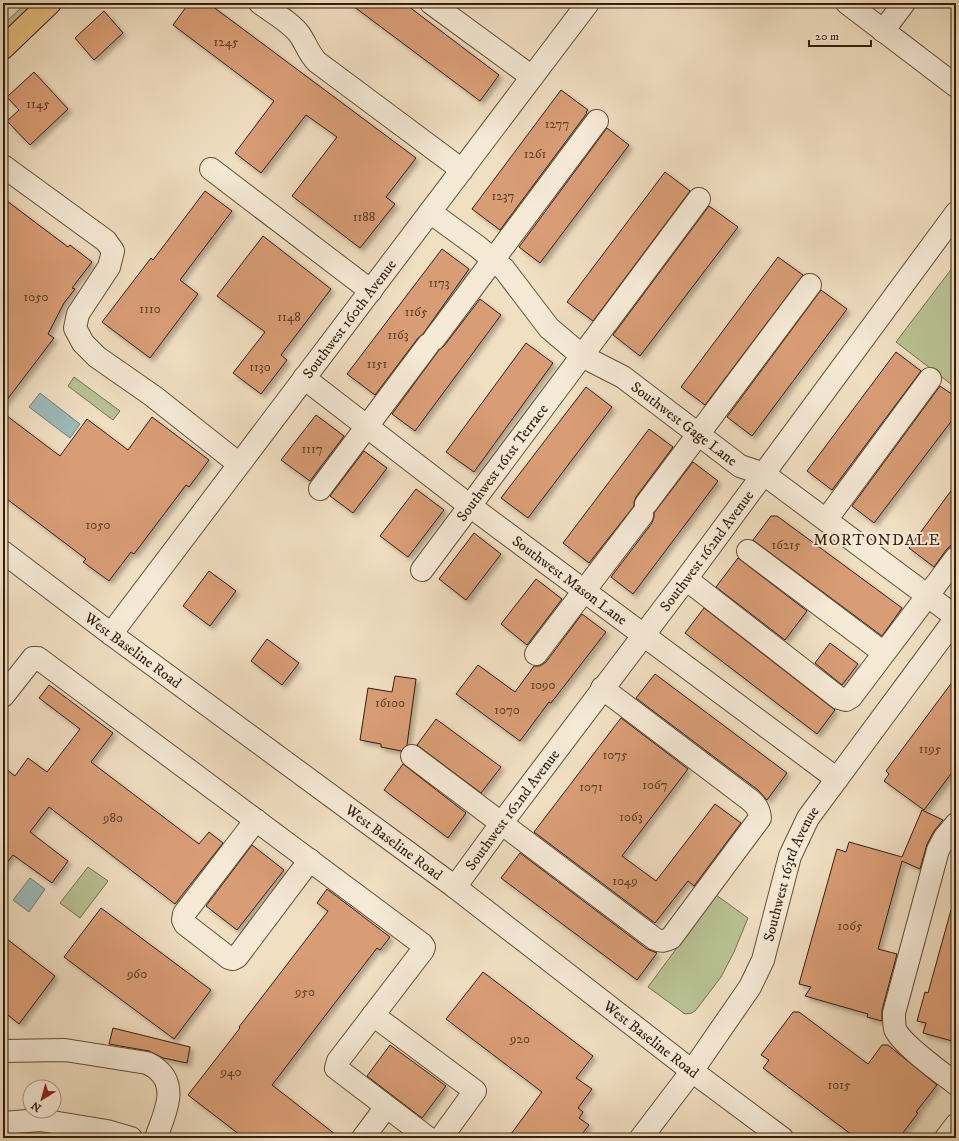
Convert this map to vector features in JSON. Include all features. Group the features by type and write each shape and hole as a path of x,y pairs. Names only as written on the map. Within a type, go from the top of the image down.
{"main road":[{"path":"3,48 50,3"}],"street":[{"path":"260,3 294,28 317,62 462,170"},
{"path":"431,3 532,77"},
{"name":"Southwest 160th Avenue","path":"111,634 588,3"},
{"path":"847,3 956,86"},
{"path":"883,31 904,3"},
{"path":"320,490 597,121"},
{"path":"3,166 106,241 113,251 109,267 78,314 75,328 83,343 97,357 153,396 239,464"},
{"path":"211,169 370,291"},
{"name":"Southwest 161st Terrace","path":"422,570 699,199"},
{"name":"Southwest Gage Lane","path":"430,212 504,270 519,287 549,328 582,356 623,378 740,466 764,474 956,618"},
{"name":"Southwest 162nd Avenue","path":"455,887 602,688 764,474 956,213"},
{"path":"536,654 585,591 698,434 810,285"},
{"name":"Southwest Mason Lane","path":"304,378 470,506 837,779"},
{"path":"826,520 930,379"},
{"path":"748,551 884,653"},
{"name":"West Baseline Road","path":"3,552 111,634 455,887 692,1071 782,1138"},
{"path":"686,578 839,698 846,700 851,697 956,558"},
{"name":"Southwest 163rd Avenue","path":"641,1138 692,1071 750,987 763,960 790,856 808,818 956,618"},
{"path":"3,696 28,663 33,658 38,658 310,860 424,947 338,1061 336,1068 428,1138"},
{"path":"412,756 655,939 660,942 672,938 760,818 760,812 750,800 602,688"},
{"path":"256,820 184,914 183,920 185,924 229,958 237,958 310,860"},
{"path":"956,824 945,837 938,850 894,1013 895,1028 899,1036 956,1084"},
{"path":"373,1015 475,1091 441,1138"},
{"path":"3,1050 65,1050 148,1063 158,1070 166,1080 169,1093 169,1102 156,1138"},
{"path":"363,1138 386,1107"},
{"path":"3,1124 40,1120 107,1131 131,1138"},
{"path":"946,1138 956,1125"}],"green space":[{"path":"26,3 37,3 3,35 3,25"},
{"path":"956,263 956,388 896,342"},
{"path":"74,377 120,411 113,420 68,386"},
{"path":"88,867 108,881 80,918 60,903"},
{"path":"716,895 748,918 734,952 721,977 696,1010 692,1013 685,1014 648,987"}],"water":[{"path":"40,393 80,424 70,438 29,407"},
{"path":"30,878 45,889 29,912 13,900"}],"building":[{"path":"189,3 208,3 416,158 386,197 395,204 360,248 292,196 337,137 306,115 261,173 235,153 274,101 173,25"},
{"path":"349,3 404,3 499,75 480,101"},
{"path":"104,11 123,33 94,60 75,38"},
{"path":"34,72 68,109 30,145 7,121 19,110 7,97"},
{"path":"561,90 588,110 586,112 587,113 500,230 472,209"},
{"path":"607,128 629,145 540,263 519,247"},
{"path":"665,172 690,191 593,321 567,302"},
{"path":"205,191 232,211 180,280 198,294 150,358 102,322 151,258 153,260"},
{"path":"3,198 68,247 70,245 92,262 72,288 75,289 64,303 48,334 54,338 3,405"},
{"path":"709,206 738,227 640,356 613,335"},
{"path":"263,236 331,289 281,355 287,360 261,394 233,373 265,332 217,296"},
{"path":"442,249 469,269 423,334 418,338 375,395 347,374"},
{"path":"778,257 803,275 705,405 681,387"},
{"path":"821,290 847,309 752,436 727,417"},
{"path":"480,299 501,315 415,431 392,414 439,350 444,346"},
{"path":"526,343 553,363 474,472 446,452"},
{"path":"896,352 921,371 832,490 807,471"},
{"path":"940,386 956,397 956,415 874,523 852,506"},
{"path":"586,387 612,407 528,518 501,498"},
{"path":"3,413 60,456 87,419 128,450 152,417 209,460 189,487 186,485 134,554 131,552 109,581 83,562 86,559 3,496"},
{"path":"316,415 344,436 310,481 281,460"},
{"path":"649,429 673,447 636,497 634,506 589,563 563,543"},
{"path":"364,451 387,468 353,513 330,496"},
{"path":"693,462 718,481 633,594 611,577 652,523 654,513"},
{"path":"956,484 956,540 946,550 934,567 909,548"},
{"path":"416,489 444,510 408,557 380,536"},
{"path":"771,516 777,516 902,608 882,636 753,540"},
{"path":"474,533 501,554 466,600 439,579"},
{"path":"738,558 807,611 785,640 716,587"},
{"path":"209,571 236,591 210,626 183,606"},
{"path":"536,579 562,599 527,645 501,624"},
{"path":"704,608 835,710 817,734 685,633"},
{"path":"582,614 606,632 551,703 549,702 520,741 456,694 478,665 515,692 534,666 540,666 546,662"},
{"path":"267,639 299,663 282,685 251,661"},
{"path":"830,643 858,664 842,685 815,663"},
{"path":"655,674 787,773 767,800 758,790 636,698"},
{"path":"395,676 416,679 407,745 401,751 381,747 381,744 360,740 368,688 392,692"},
{"path":"956,677 956,767 924,810 884,781 889,774 886,771"},
{"path":"49,685 113,733 91,762 199,844 209,832 223,843 175,904 49,807 30,832 68,861 52,883 13,855 3,868 3,767 15,776 28,758 47,772 80,729 39,698"},
{"path":"621,718 688,769 622,856 656,881 715,804 741,823 694,886 688,881 655,923 534,832"},
{"path":"436,719 501,767 481,793 417,745"},
{"path":"403,764 466,813 448,838 384,790"},
{"path":"922,810 943,820 934,831 927,844 920,869 902,861 878,949 897,954 882,1010 882,1021 867,1017 868,1014 805,996 811,987 799,984 837,849 846,852 849,842 902,857"},
{"path":"252,845 284,870 237,930 206,906"},
{"path":"520,853 647,949 657,953 637,980 501,878"},
{"path":"327,889 390,937 380,950 377,948 272,1085 340,1138 244,1138 188,1095 328,911 317,903"},
{"path":"101,908 211,990 174,1039 64,957"},
{"path":"951,910 956,910 956,1042 923,1033 926,1023 917,1021 925,992 928,993"},
{"path":"3,936 55,976 19,1024 3,1011"},
{"path":"483,972 593,1056 576,1078 592,1089 578,1108 583,1112 579,1118 589,1125 579,1138 508,1138 542,1092 446,1019"},
{"path":"793,1012 799,1012 868,1064 882,1045 888,1045 937,1085 916,1112 918,1113 899,1138 856,1138 763,1068 769,1060 761,1055"},
{"path":"113,1028 190,1047 187,1063 163,1058 149,1051 109,1044"},
{"path":"390,1045 446,1086 422,1118 367,1076"}],"district":[{"name":"MORTONDALE","path":"877,539"}]}
